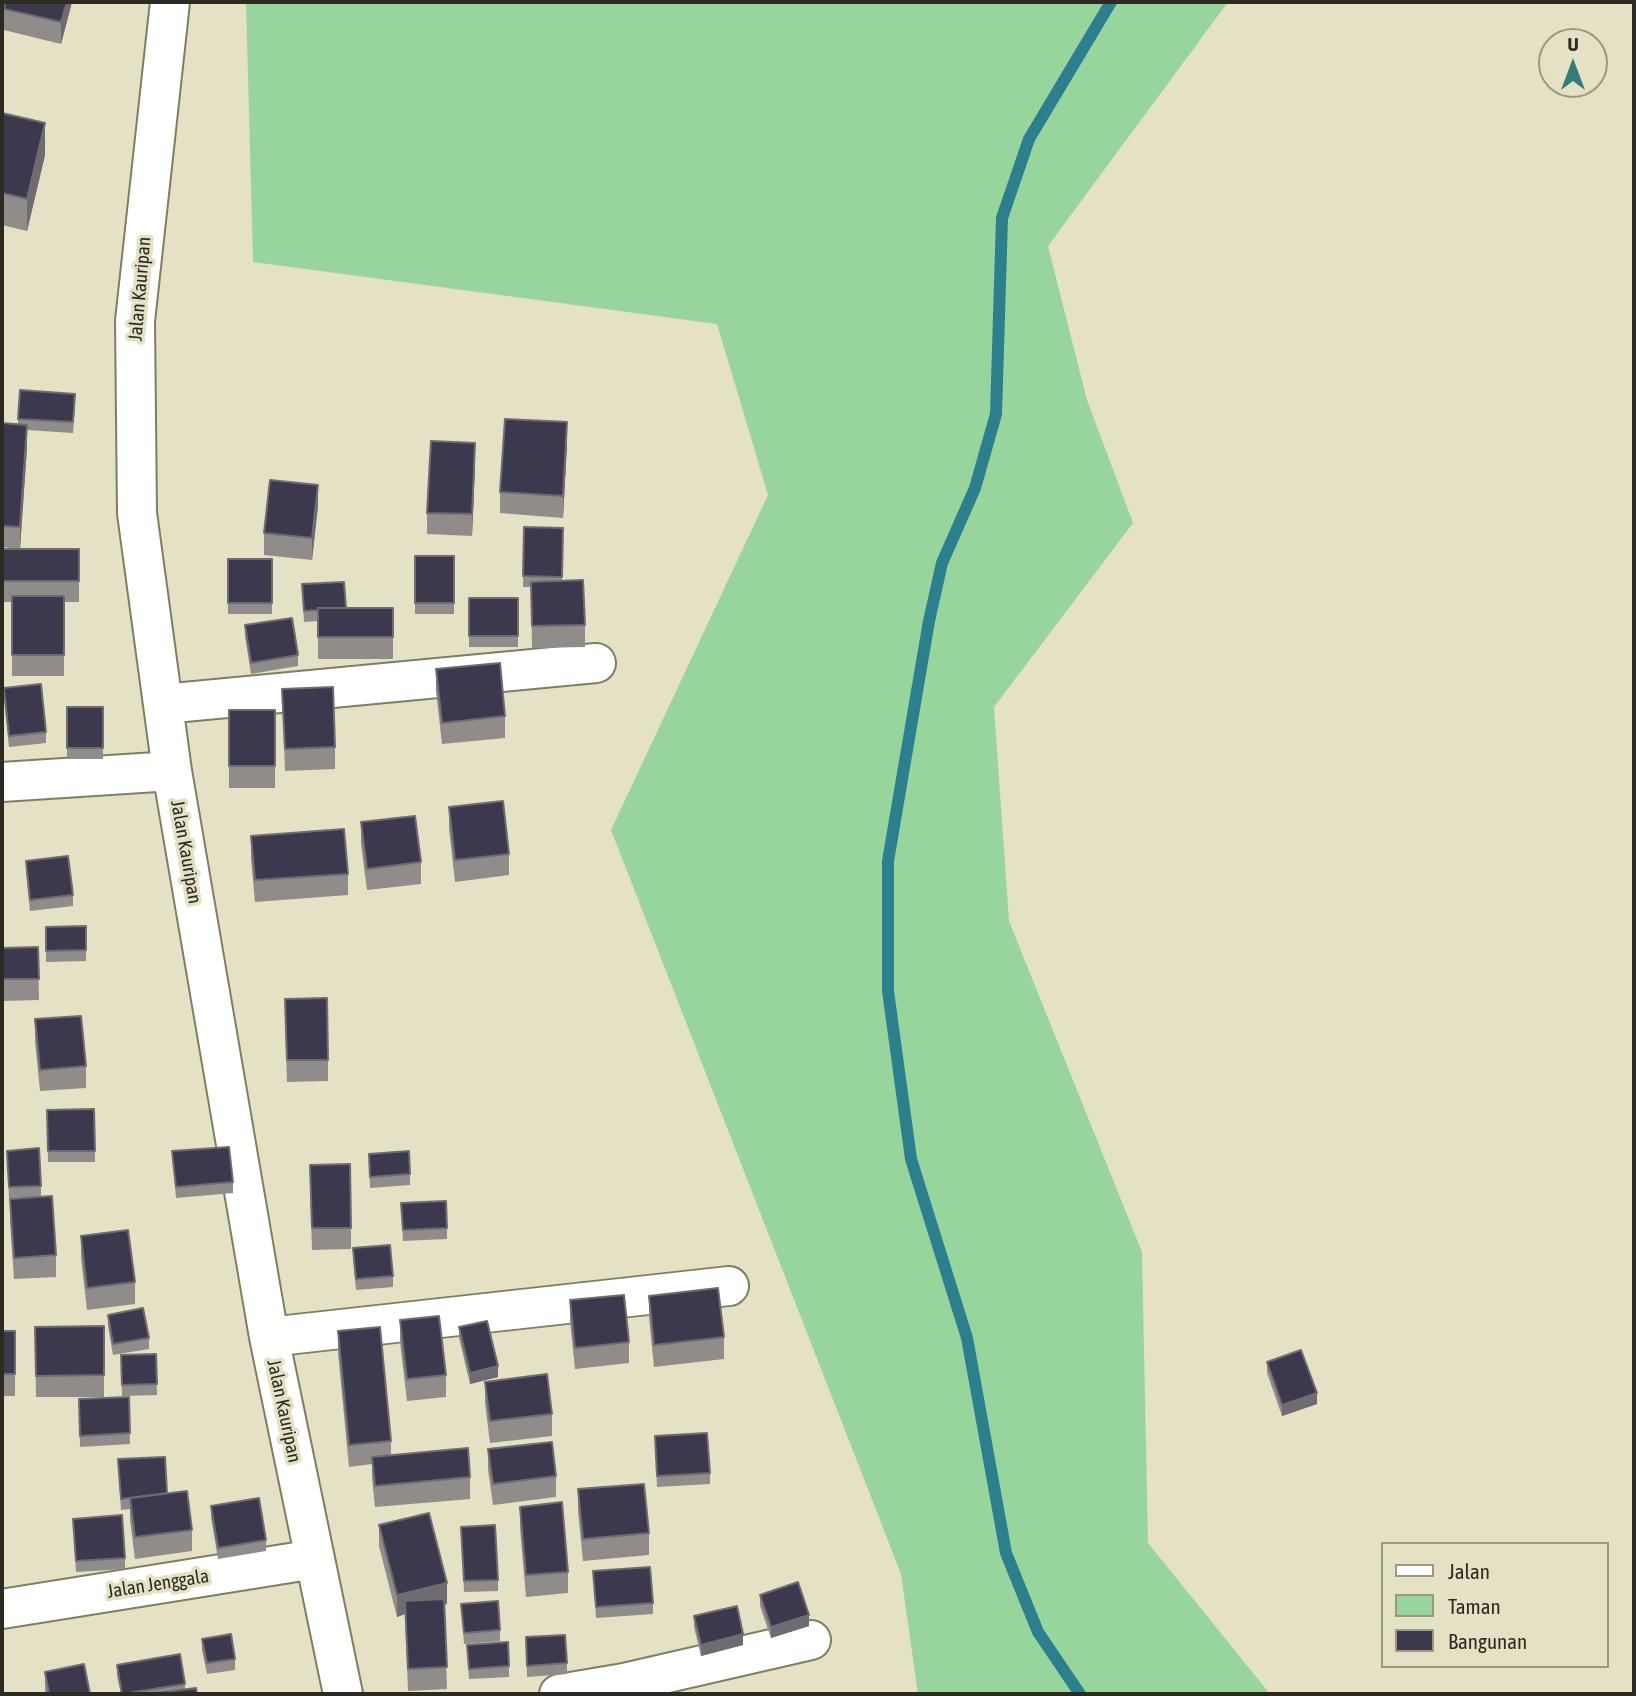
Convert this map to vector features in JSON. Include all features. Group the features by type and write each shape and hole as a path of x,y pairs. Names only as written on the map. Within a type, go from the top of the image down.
{"street":[{"name":"Jalan Kauripan","path":"170,2 135,321 137,513 172,771 269,1337 343,1694"},
{"path":"163,704 596,663"},
{"path":"2,782 172,771"},
{"path":"269,1337 729,1286"},
{"name":"Jalan Jenggala","path":"2,1609 315,1559"},
{"path":"559,1694 624,1683 811,1640"}],"green space":[{"path":"246,2 1228,2 1048,246 1087,400 1133,523 994,707 1009,921 1142,1252 1148,1543 1270,1694 918,1694 901,1574 611,830 768,495 717,324 253,262"}],"building":[{"path":"5,2 67,2 61,22 4,9"},
{"path":"2,113 45,123 27,199 2,193"},
{"path":"20,390 75,394 73,422 18,419"},
{"path":"505,419 567,422 563,496 500,492"},
{"path":"2,423 27,425 20,527 2,526"},
{"path":"431,441 475,443 472,514 427,513"},
{"path":"270,480 318,485 312,538 264,533"},
{"path":"524,527 563,528 562,577 523,576"},
{"path":"2,549 79,549 79,581 2,581"},
{"path":"415,556 454,556 454,603 415,603"},
{"path":"228,559 272,559 272,603 228,603"},
{"path":"583,580 585,625 532,626 531,582"},
{"path":"344,582 346,608 304,611 302,584"},
{"path":"12,596 64,596 64,655 12,655"},
{"path":"469,598 518,598 518,636 469,636"},
{"path":"318,608 393,608 393,637 318,637"},
{"path":"292,618 298,655 251,663 245,625"},
{"path":"500,663 505,716 442,723 436,669"},
{"path":"41,684 46,732 9,736 4,688"},
{"path":"333,687 335,747 285,749 282,689"},
{"path":"67,707 103,707 103,748 67,748"},
{"path":"229,710 275,710 275,766 229,766"},
{"path":"503,801 509,854 455,860 449,807"},
{"path":"415,816 421,862 367,869 361,822"},
{"path":"344,829 348,874 255,880 251,836"},
{"path":"68,856 73,895 30,900 26,861"},
{"path":"86,926 86,950 46,951 46,927"},
{"path":"38,947 39,979 2,979 2,948"},
{"path":"327,998 328,1060 287,1060 285,999"},
{"path":"81,1016 86,1066 40,1070 35,1019"},
{"path":"94,1109 95,1151 48,1151 47,1110"},
{"path":"229,1147 233,1182 176,1187 172,1151"},
{"path":"39,1148 41,1186 9,1187 7,1151"},
{"path":"409,1151 410,1174 370,1177 369,1154"},
{"path":"350,1164 351,1228 312,1228 310,1165"},
{"path":"52,1196 56,1255 14,1258 10,1199"},
{"path":"446,1201 447,1228 403,1230 401,1203"},
{"path":"128,1230 135,1282 87,1288 81,1236"},
{"path":"390,1245 393,1276 356,1279 353,1248"},
{"path":"718,1288 724,1337 654,1345 649,1296"},
{"path":"624,1295 629,1342 575,1348 570,1300"},
{"path":"143,1308 149,1338 113,1344 108,1315"},
{"path":"439,1316 446,1375 407,1379 400,1320"},
{"path":"487,1321 498,1366 470,1373 459,1327"},
{"path":"104,1326 104,1375 36,1376 35,1327"},
{"path":"380,1327 391,1441 349,1445 338,1331"},
{"path":"2,1331 15,1331 15,1374 2,1374"},
{"path":"1301,1350 1317,1393 1282,1405 1267,1362"},
{"path":"156,1354 157,1384 122,1385 121,1355"},
{"path":"547,1374 552,1414 490,1421 485,1382"},
{"path":"129,1397 130,1433 80,1436 79,1399"},
{"path":"707,1433 710,1473 657,1476 655,1436"},
{"path":"552,1442 556,1476 493,1484 488,1449"},
{"path":"468,1448 470,1477 375,1486 372,1457"},
{"path":"165,1457 167,1493 121,1499 118,1459"},
{"path":"644,1484 649,1533 583,1539 578,1489"},
{"path":"187,1491 192,1530 135,1537 130,1498"},
{"path":"259,1498 266,1540 218,1548 211,1506"},
{"path":"562,1502 568,1572 526,1575 520,1507"},
{"path":"429,1513 447,1583 397,1595 379,1525"},
{"path":"122,1515 125,1558 76,1561 73,1519"},
{"path":"495,1525 498,1580 464,1581 461,1527"},
{"path":"650,1567 653,1603 596,1607 593,1571"},
{"path":"798,1582 809,1615 771,1627 760,1595"},
{"path":"444,1599 447,1667 408,1669 405,1601"},
{"path":"498,1601 500,1630 464,1633 461,1604"},
{"path":"737,1606 743,1634 701,1645 694,1616"},
{"path":"231,1634 235,1659 207,1663 202,1639"},
{"path":"565,1635 567,1663 527,1666 526,1637"},
{"path":"508,1642 509,1666 469,1669 467,1645"},
{"path":"180,1654 185,1684 122,1694 117,1665"},
{"path":"84,1664 90,1694 49,1694 45,1672"},
{"path":"196,1688 197,1694 148,1694"}],"waterway":[{"path":"1080,1694 1038,1632 1006,1553 967,1338 911,1159 888,991 888,861 929,621 942,563 975,488 996,414 1002,218 1029,139 1111,2"}]}
